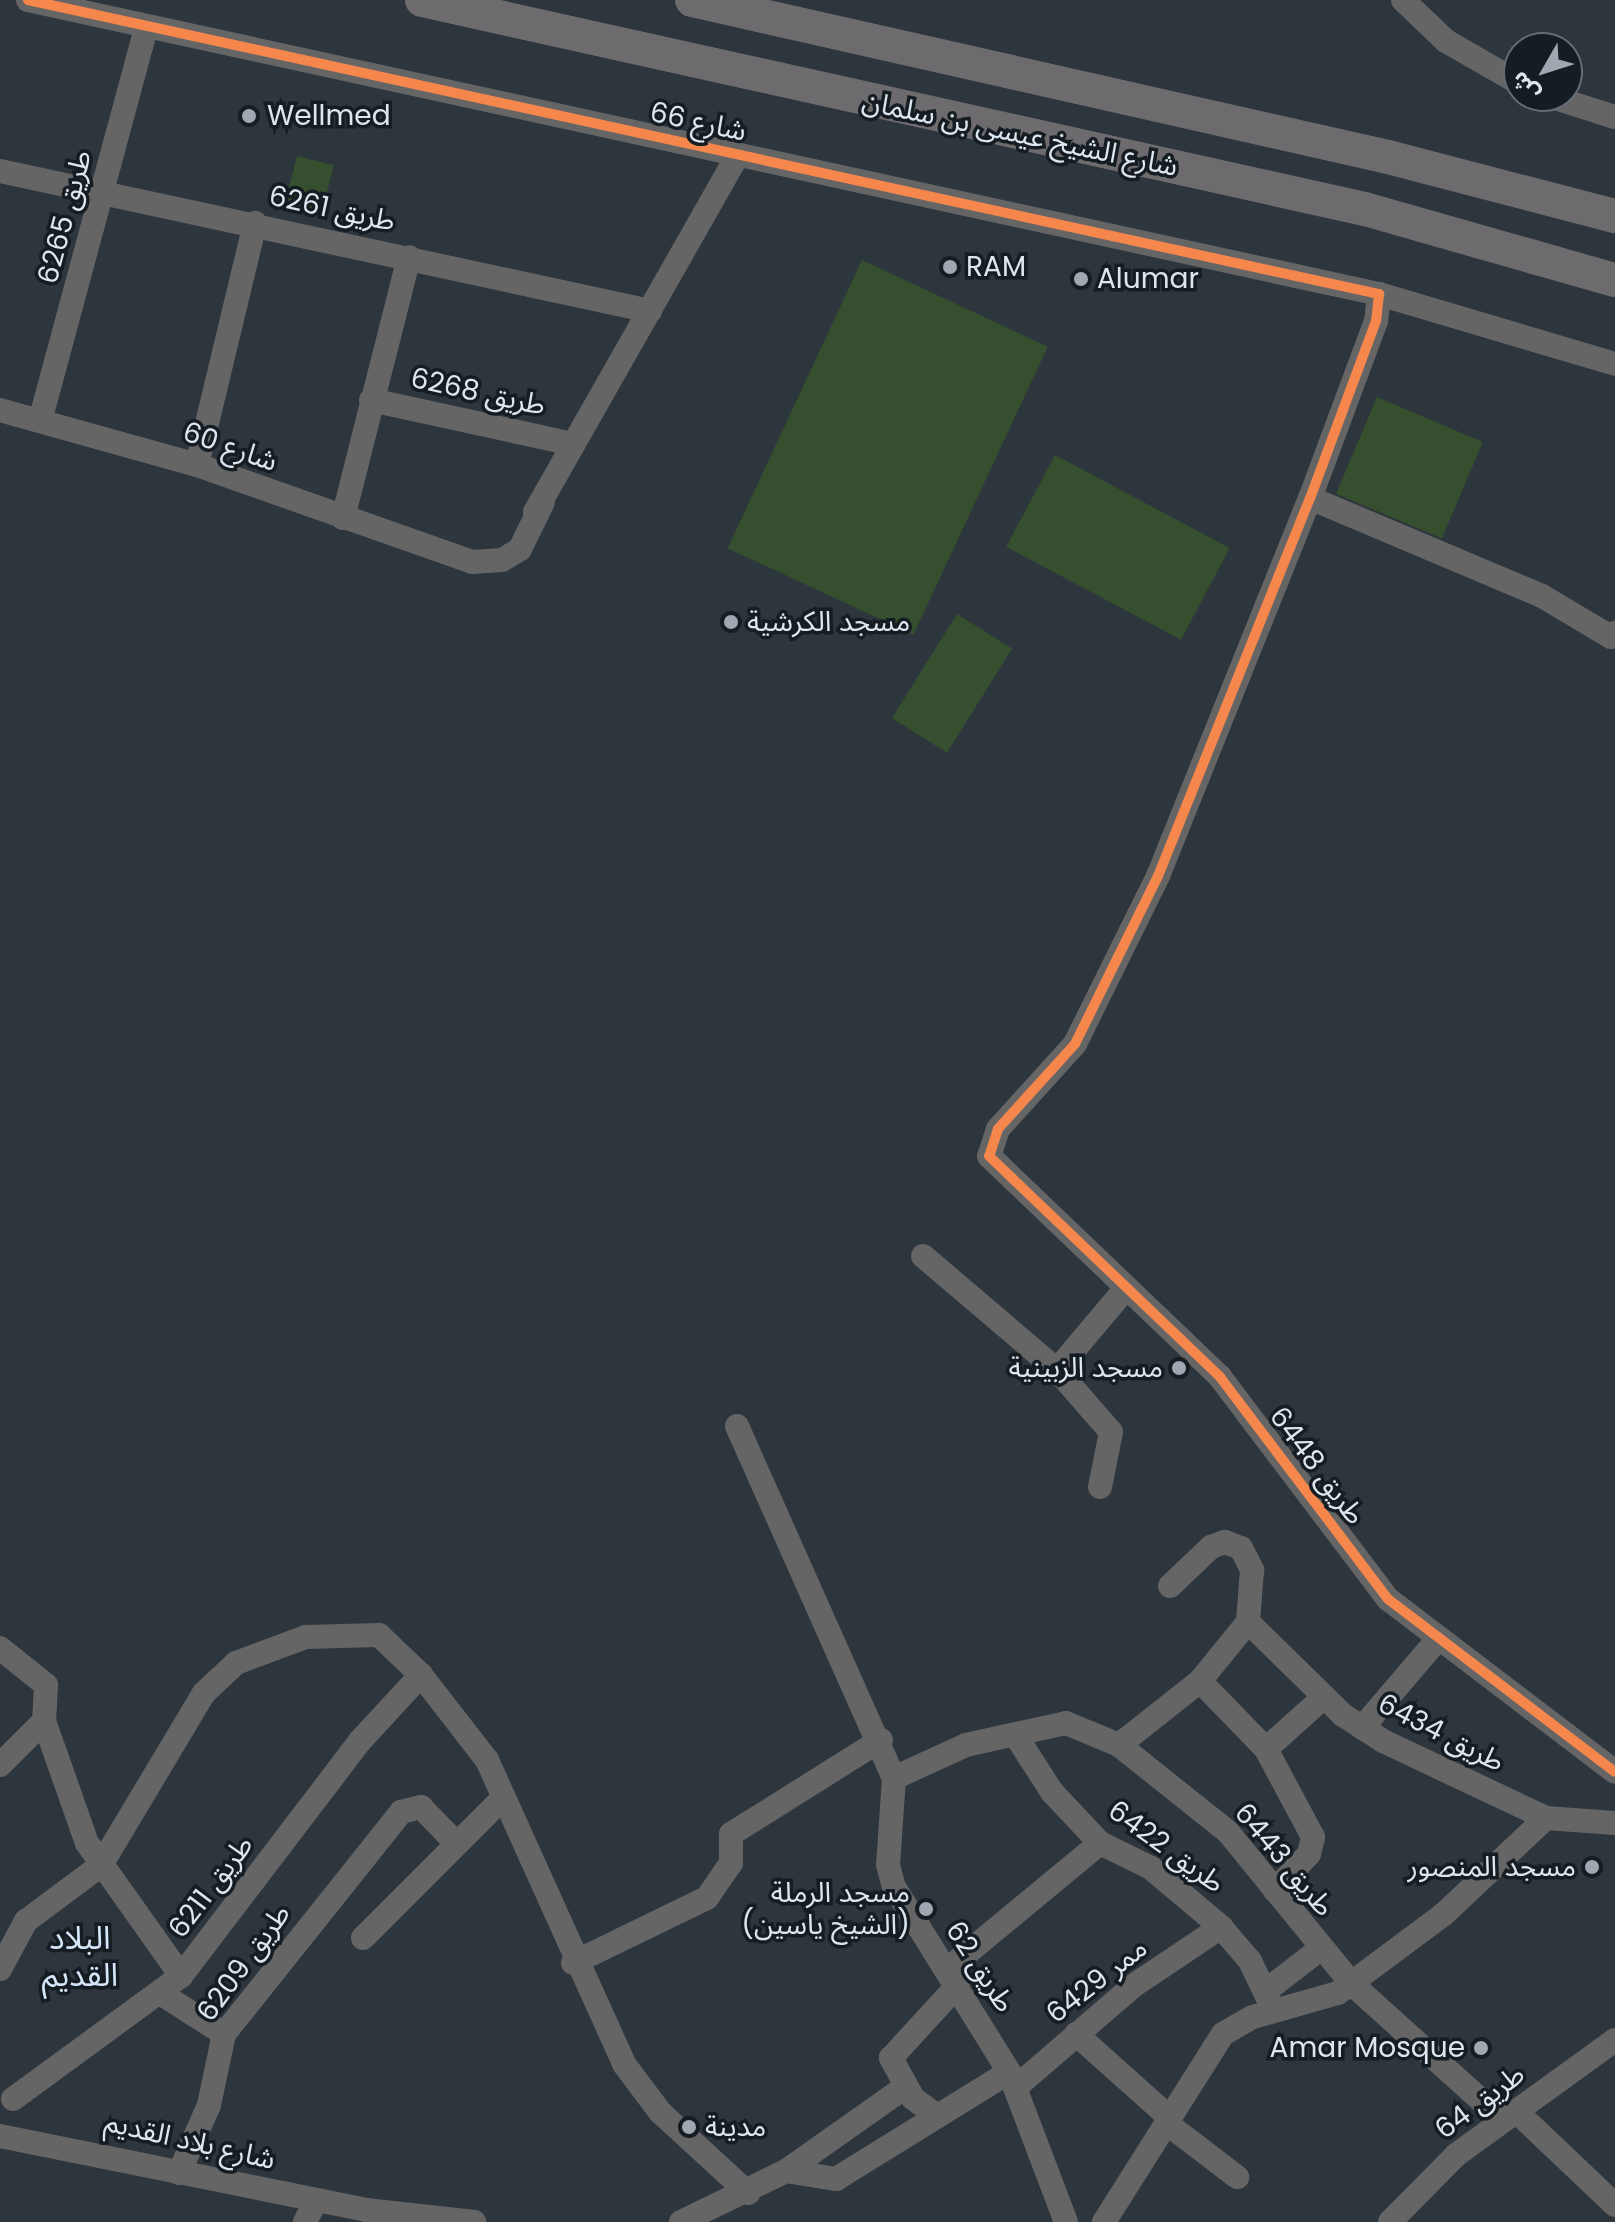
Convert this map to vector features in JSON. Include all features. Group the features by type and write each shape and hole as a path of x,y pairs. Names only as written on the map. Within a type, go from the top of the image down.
{"highway":[{"name":"شارع الشيخ عيسى بن سلمان","path":"422,0 1365,209 1615,280"},
{"name":"شارع الشيخ عيسى بن سلمان","path":"692,0 1388,157 1615,216"}],"street":[{"name":"شارع 66","path":"28,0 737,156 1369,290 1615,364"},
{"path":"1403,0 1446,41 1503,74"},
{"name":"طريق 6265","path":"40,421 104,193 146,28"},
{"path":"1583,107 1615,117"},
{"name":"شارع 60","path":"0,410 197,465 343,518 438,547 491,547 543,502 572,444 737,156"},
{"name":"طريق 6261","path":"0,171 255,223 650,311"},
{"path":"197,465 255,223"},
{"name":"طريق 6268","path":"343,518 409,257"},
{"path":"1369,290 1376,321 1310,498 1542,596 1613,635"},
{"name":"طريق 6268","path":"371,400 572,444"},
{"name":"طريق 6448","path":"1310,498 1158,876 1075,1044 990,1144 999,1168 1220,1377 1374,1583 1439,1638 1615,1772"},
{"path":"923,1256 1057,1370 1111,1432 1100,1487"},
{"path":"1057,1370 1126,1288"},
{"name":"طريق 62","path":"737,1426 881,1740 894,1778 888,1865 894,1887 954,1976 1012,2080 1066,2222"},
{"path":"1119,1745 1200,1681 1248,1622 1252,1570 1241,1548 1225,1542 1170,1586"},
{"name":"طريق 6434","path":"1248,1622 1324,1697 1362,1728 1546,1818"},
{"path":"2,1960 26,1921 101,1865 204,1693 236,1663 306,1637 379,1635 421,1675 487,1760 536,1857 573,1963 624,2064 651,2100 748,2193"},
{"path":"1362,1728 1439,1638"},
{"path":"0,1648 39,1673 48,1697 44,1721 76,1820 101,1865 181,1976"},
{"name":"طريق 6211","path":"7,2095 181,1976 360,1741 421,1675"},
{"path":"1200,1681 1266,1749 1313,1837 1309,1854 1275,1890"},
{"path":"1266,1749 1324,1697"},
{"path":"0,1765 44,1721"},
{"name":"طريق 6443","path":"894,1778 929,1757 1074,1723 1119,1745 1228,1832 1320,1949 1352,1984 1615,2205"},
{"name":"طريق 6422","path":"1016,1736 1052,1792 1100,1843 1151,1868 1221,1927 1271,2000"},
{"path":"573,1963 707,1898 731,1863 731,1834 881,1740"},
{"path":"363,1938 504,1797"},
{"name":"طريق 6209","path":"179,2173 203,2123 224,2034 401,1812 421,1807 456,1843"},
{"path":"1271,2000 1308,2006 1352,1984 1498,1868 1546,1818 1614,1821"},
{"path":"936,2115 905,2087 891,2058 954,1976 1100,1843"},
{"name":"ممر 6429","path":"786,2171 836,2179 936,2115 1012,2080 1221,1927"},
{"path":"1104,2222 1170,2122 1215,2042 1271,2000 1320,1949"},
{"path":"160,1993 224,2034"},
{"path":"1076,2034 1170,2122 1237,2177"},
{"name":"طريق 64","path":"1390,2222 1509,2116 1615,2040"},
{"path":"681,2222 748,2193 786,2171 905,2087"},
{"path":"3,2136 7,2095"},
{"name":"شارع بلاد القديم","path":"3,2136 316,2200 376,2216 474,2222"},
{"path":"305,2222 316,2200"}],"green space":[{"path":"297,156 334,165 322,215 285,205"},
{"path":"862,260 1048,347 913,635 728,548"},
{"path":"1377,397 1483,442 1442,539 1336,494"},
{"path":"1055,455 1230,548 1181,640 1006,547"},
{"path":"957,614 1012,648 947,753 892,718"}],"cycle path":[{"path":"28,0 1379,294 1376,321 1310,498 1158,876 1075,1044 998,1129 989,1156 1220,1377 1388,1599 1615,1772"}],"place":[{"name":"Wellmed","path":"249,116"},
{"name":"RAM","path":"950,267"},
{"name":"Alumar","path":"1081,279"},
{"name":"مسجد الكرشية","path":"731,622"},
{"name":"مسجد الزبينية","path":"1179,1368"},
{"name":"مسجد المنصور","path":"1592,1867"},
{"name":"مسجد الرملة (الشيخ ياسين)","path":"926,1909"},
{"name":"Amar Mosque","path":"1481,2048"},
{"name":"مدينة","path":"689,2127"}],"district":[{"name":"البلاد القديم","path":"80,1958"}]}
